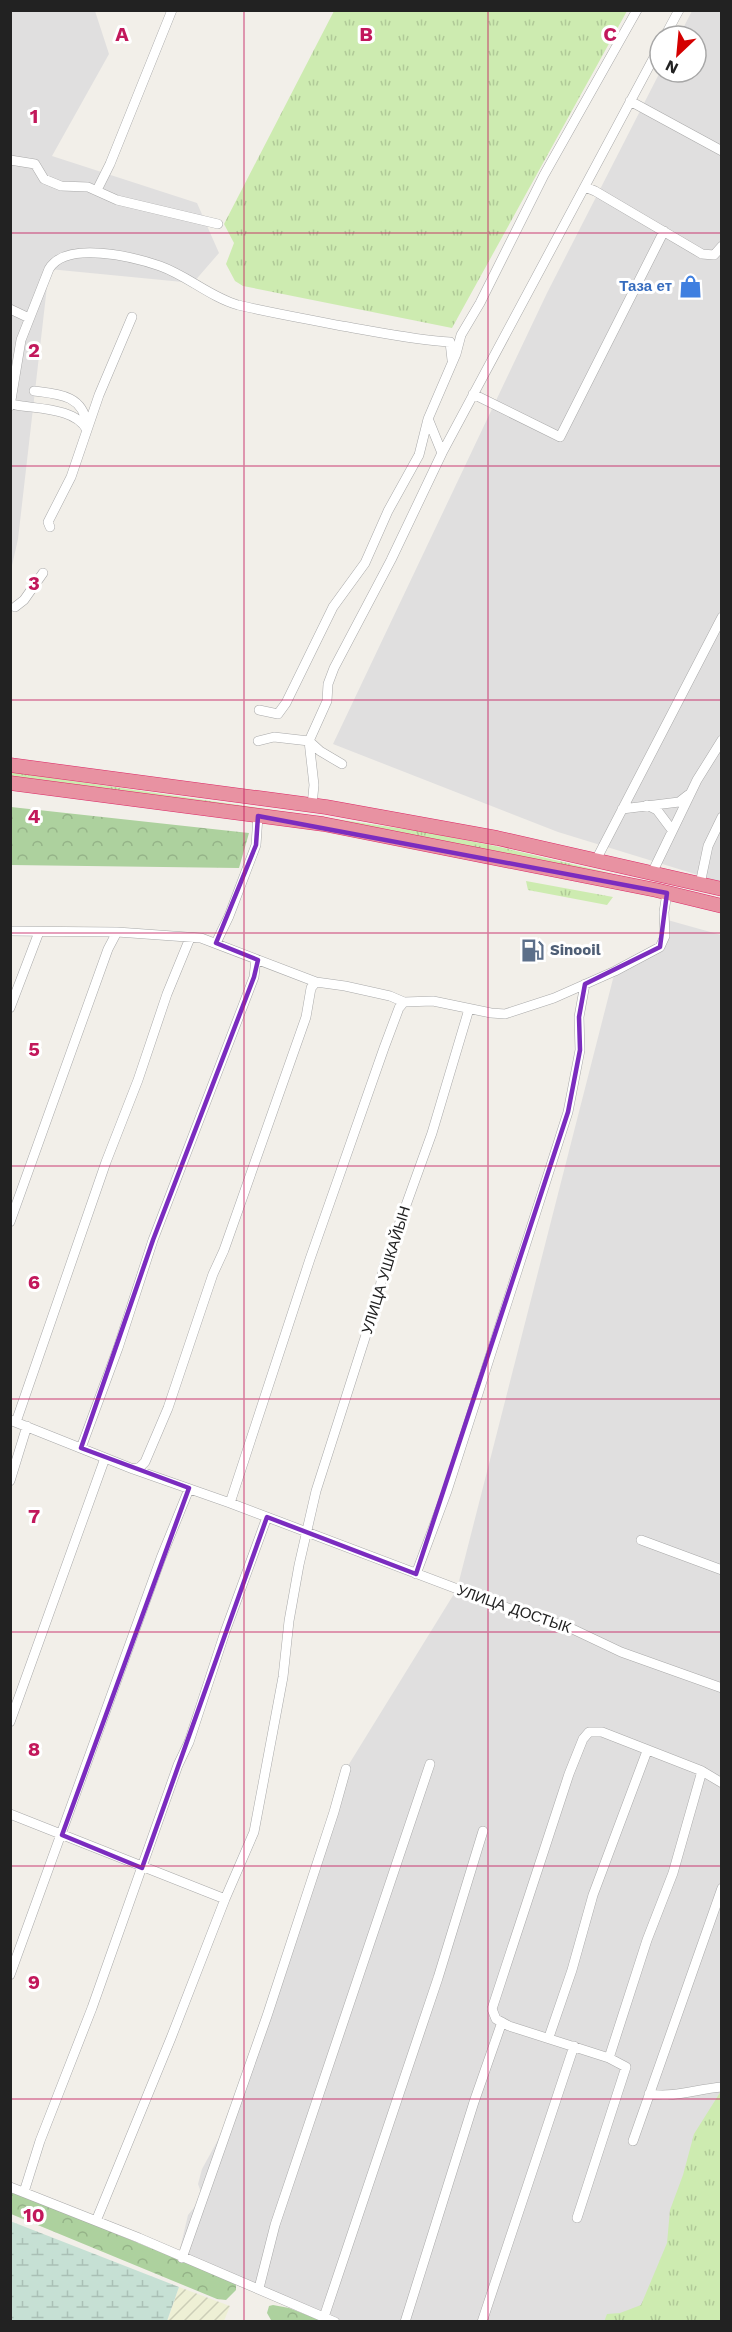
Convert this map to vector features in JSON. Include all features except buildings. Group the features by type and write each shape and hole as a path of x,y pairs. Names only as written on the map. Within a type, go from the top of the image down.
{"highway":[{"path":"10,765 312,805 497,838 722,889"},
{"path":"10,783 258,816 397,838 722,906"},
{"path":"655,874 654,882 661,892"}],"street":[{"path":"97,190 110,164 172,10"},
{"path":"260,710 278,714 286,703 333,607 365,563 388,511 418,455 428,419 453,361 461,335 480,303 544,175 637,10"},
{"path":"671,24 679,10"},
{"path":"312,805 314,785 309,741 327,701 328,684 334,668 391,560 442,453 648,67"},
{"path":"630,101 722,151"},
{"path":"10,160 35,164 44,179 61,186 88,187 117,200 218,224"},
{"path":"585,187 708,256 714,255 722,246"},
{"path":"473,394 560,437 664,231"},
{"path":"87,430 78,418 67,414 13,406 21,340 29,318 53,262 76,253 119,255 162,266 211,294 235,304 373,332 450,342 453,361"},
{"path":"10,309 29,318"},
{"path":"50,527 48,522 71,477 99,395 132,317"},
{"path":"34,391 62,394 74,400 82,407 87,430"},
{"path":"428,419 434,439 442,453"},
{"path":"15,607 24,600 43,573"},
{"path":"596,860 722,617"},
{"path":"258,741 274,737 309,741 320,751 342,764"},
{"path":"655,874 672,830 690,794 722,740"},
{"path":"622,809 679,802 690,794"},
{"path":"647,805 657,810 672,830"},
{"path":"216,943 229,916 256,845 258,816"},
{"path":"700,884 708,846 722,817"},
{"path":"10,931 117,932 201,938 316,982 390,996 404,1002 433,1001 505,1014 554,998 615,972 660,947 665,936 661,892"},
{"path":"10,1008 39,932"},
{"path":"10,1222 108,949 117,932"},
{"path":"13,1421 105,1162 190,938"},
{"path":"81,1448 118,1348 153,1240 254,977 256,959"},
{"path":"133,1469 145,1462 168,1408 213,1274 224,1250 306,1017 311,988 316,982"},
{"path":"416,1574 447,1491 568,1112 580,1050 579,1017 585,984"},
{"path":"230,1503 310,1259 384,1048 399,1008 404,1002"},
{"name":"УЛИЦА УШКАЙЫН","path":"96,2221 254,1832 283,1677 297,1576 307,1532 334,1434 379,1294 383,1269 432,1134 469,1009"},
{"name":"УЛИЦА ДОСТЫК","path":"13,1421 133,1469 230,1503 542,1621 574,1629 621,1652 722,1688"},
{"path":"10,1481 27,1426"},
{"path":"10,1722 105,1458"},
{"path":"10,1975 149,1590 189,1488"},
{"path":"24,2192 40,2141 92,2008 178,1765 189,1742 258,1536 267,1517"},
{"path":"641,1540 722,1570"},
{"path":"577,2218 626,2067 609,2058 549,2037 531,2034 502,2022 496,2019 492,2009 569,1774 583,1739 589,1732 602,1732 702,1771 722,1783"},
{"path":"549,2037 572,1970 593,1895 647,1751"},
{"path":"259,2288 275,2225 430,1764"},
{"path":"182,2258 267,2016 346,1769"},
{"path":"609,2058 647,1940 673,1873 702,1771"},
{"path":"10,1814 225,1899"},
{"path":"324,2317 438,1978 483,1832"},
{"path":"633,2141 722,1888"},
{"path":"405,2322 474,2102 502,2022"},
{"path":"483,2322 574,2046"},
{"path":"649,2094 665,2097 722,2087"},
{"path":"10,2187 259,2288 335,2322"}],"highlighted area":[{"path":"258,816 667,893 660,947 585,984 579,1017 580,1050 568,1112 416,1574 267,1517 142,1868 62,1835 189,1488 81,1448 153,1240 254,977 258,960 216,943 256,845"}],"shaded area":[{"path":"11,11 95,11 109,54 52,156 197,203 219,253 193,283 49,269 18,539 11,570"},
{"path":"692,11 721,11 721,882 558,832 333,744 547,293 654,84 708,84 708,24 685,24"},
{"path":"664,919 721,935 721,2321 335,2321 179,2253 188,2215 196,2205 205,2203 198,2184 202,2169 230,2118 346,1769 457,1589 615,971 660,947"}],"green space":[{"path":"334,11 627,11 452,328 243,286 235,281 226,264 234,243 224,224"},
{"path":"11,772 425,832 614,874 311,819 11,779"},
{"path":"11,807 249,833 239,868 11,865"},
{"path":"526,881 613,897 607,905 528,890"},
{"path":"721,2091 721,2321 604,2322 607,2314 620,2313 641,2305 667,2243 670,2210 683,2175 694,2134"},
{"path":"10,2190 230,2281 236,2284 236,2290 226,2300 217,2299 11,2214"},
{"path":"10,2221 179,2287 167,2321 11,2321"},
{"path":"179,2287 230,2306 224,2321 167,2322"},
{"path":"269,2306 289,2308 322,2321 271,2320 267,2313"}],"place":[{"name":"Таза ет","path":"690,286"},
{"name":"Sinooil","path":"532,950"}]}
